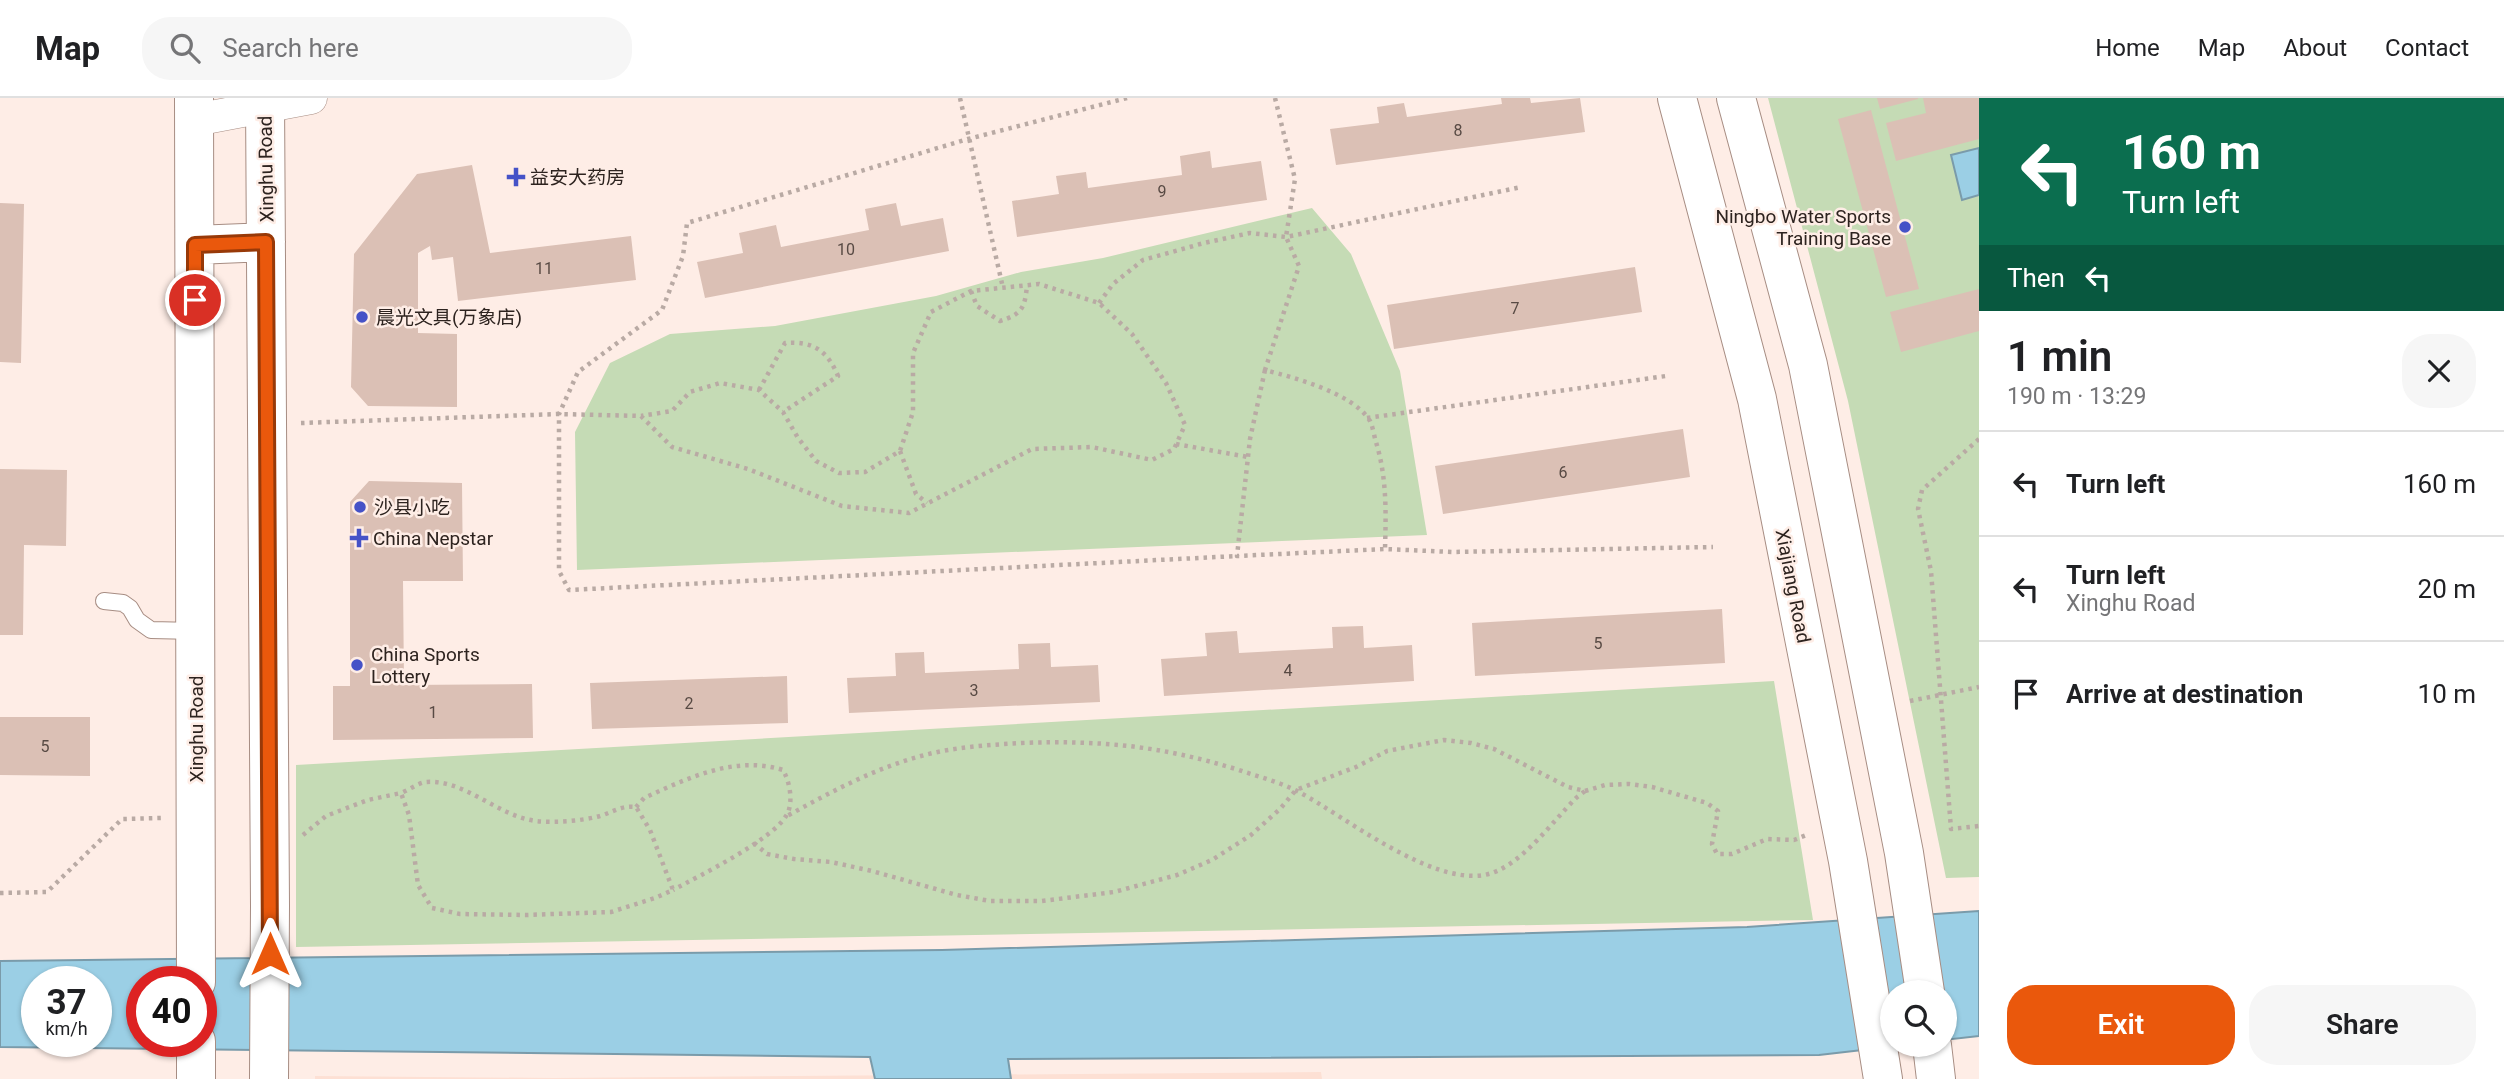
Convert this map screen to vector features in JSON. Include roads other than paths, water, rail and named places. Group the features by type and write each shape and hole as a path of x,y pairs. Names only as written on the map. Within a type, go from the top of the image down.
{"street":[{"path":"195,109 311,98"},
{"name":"Xiajiang Road","path":"1677,98 1757,399 1848,861 1881,1068"},
{"path":"1736,98 1808,365 1904,853 1922,980"},
{"name":"Xinghu Road","path":"265,102 269,1077"},
{"name":"Xinghu Road","path":"195,109 196,966"},
{"path":"195,245 266,242"}],"lane":[{"path":"104,601 123,603 130,608 137,620 151,630 196,631"}],"water":[{"path":"1979,148 1979,195 1962,200 1951,155"},
{"path":"1979,911 1979,1036 1957,1039 1957,980 1880,980 1880,1048 1819,1055 1008,1059 1011,1079 875,1079 870,1057 217,1049 217,966 126,966 126,1048 112,1048 112,966 21,966 21,1047 0,1047 0,961 942,950 1747,927"}],"place":[{"name":"益安大药房","path":"516,177"},
{"name":"Ningbo Water Sports Training Base","path":"1905,227"},
{"name":"晨光文具(万象店)","path":"362,317"},
{"name":"沙县小吃","path":"360,507"},
{"name":"China Nepstar","path":"359,538"},
{"name":"China Sports Lottery","path":"357,665"}]}
